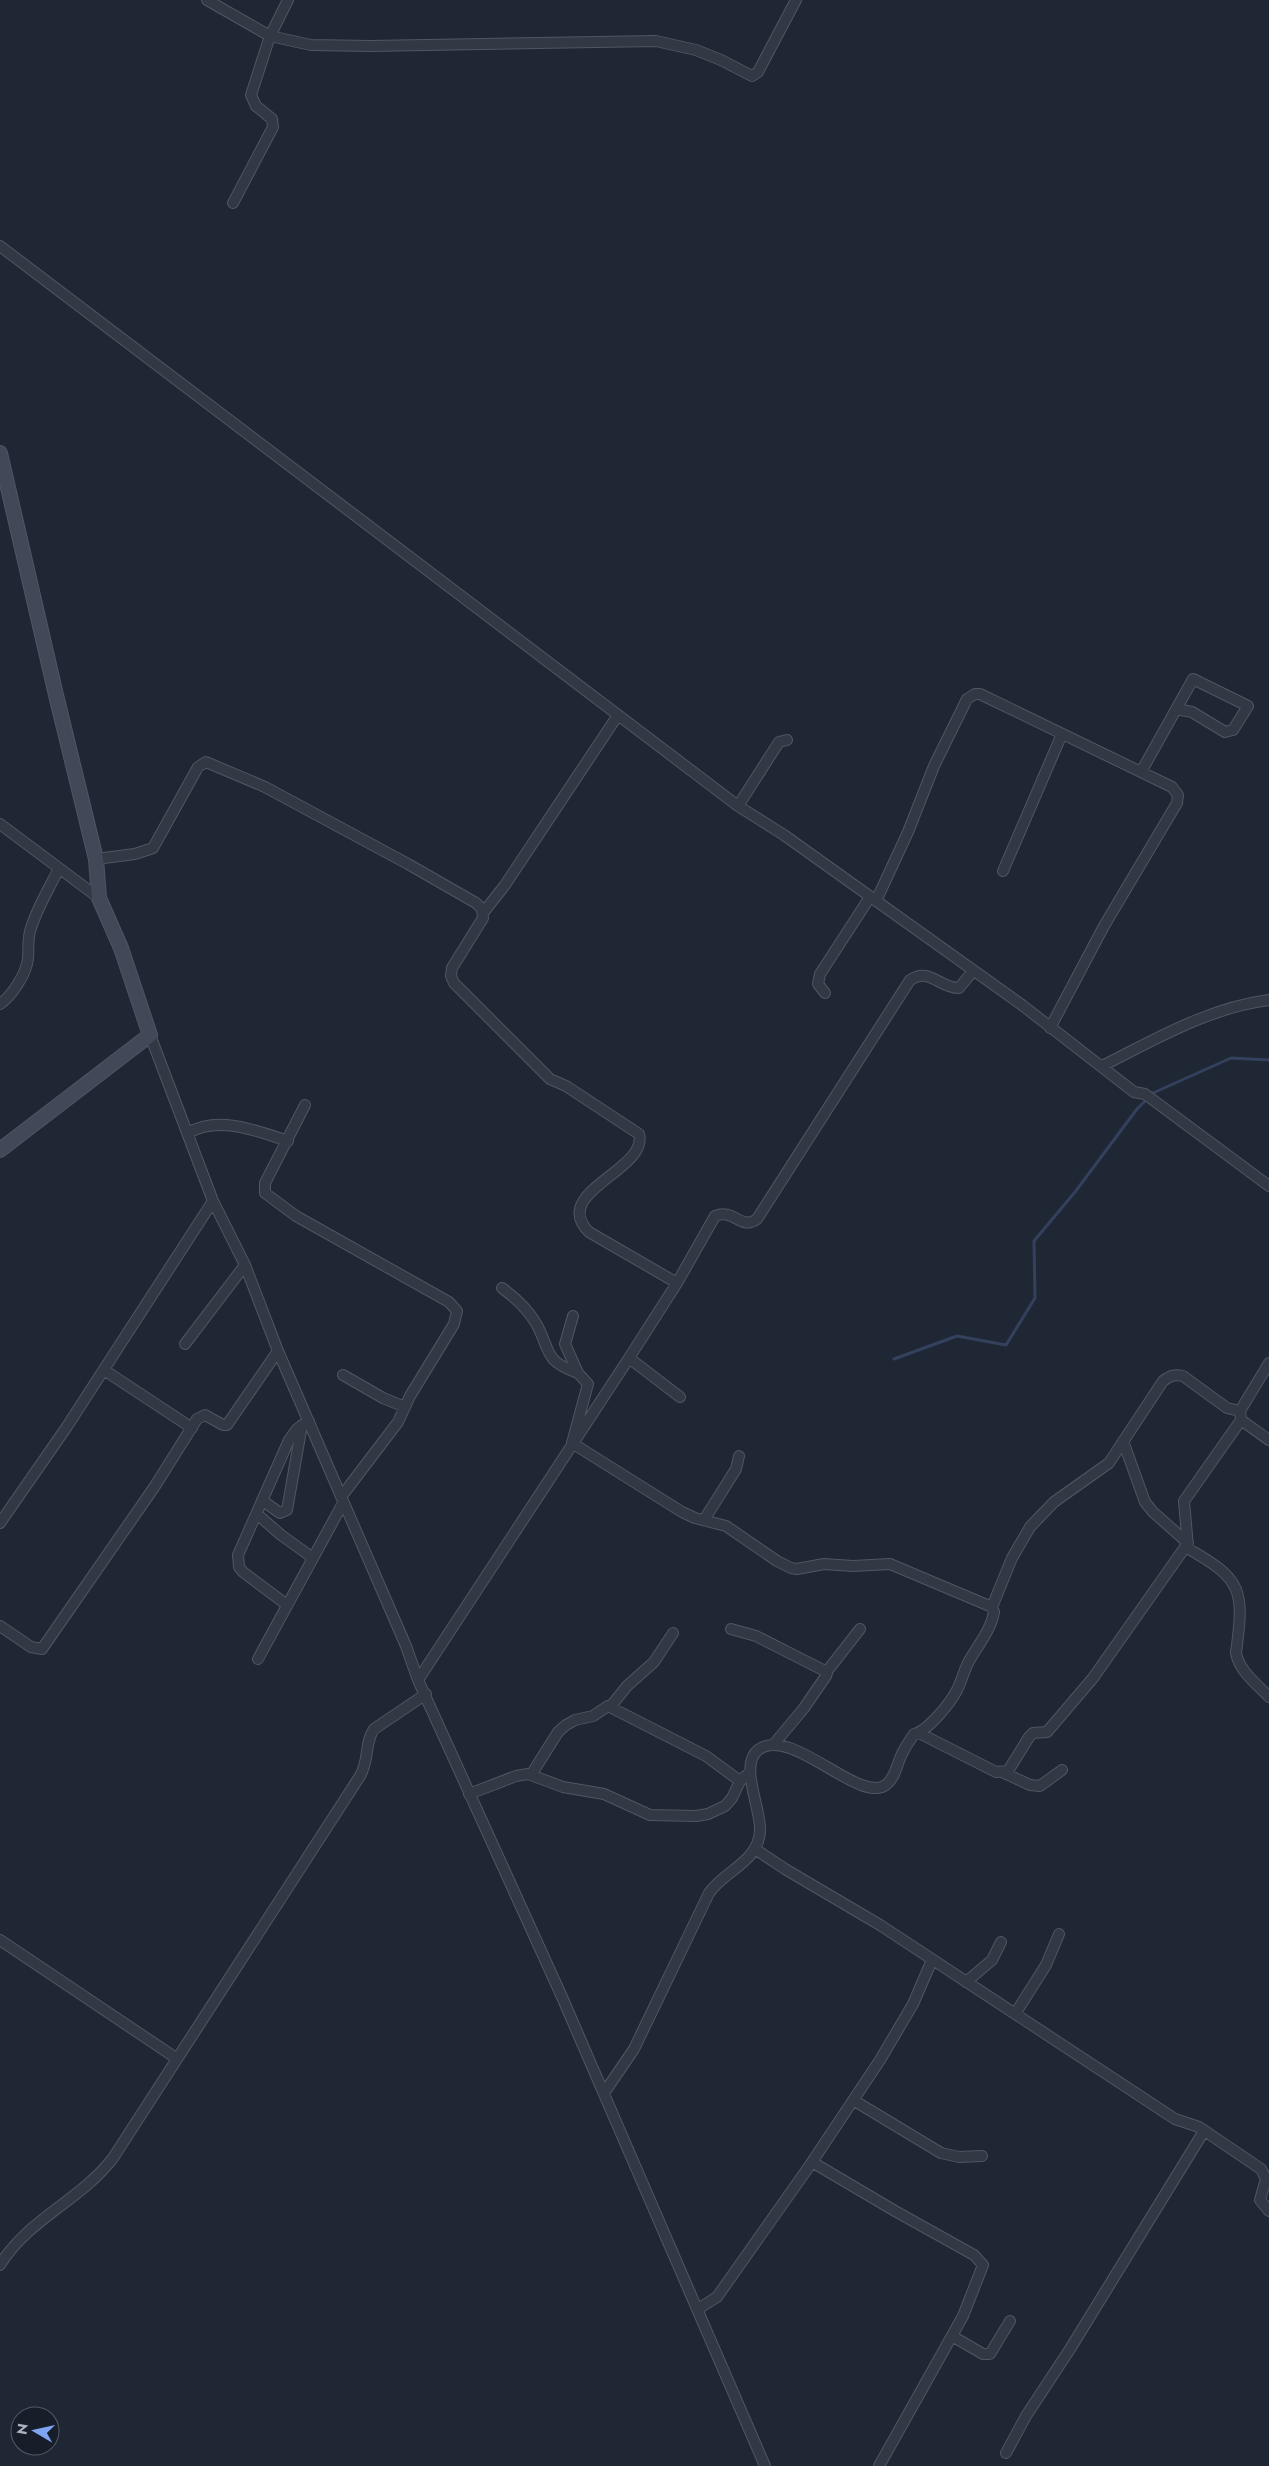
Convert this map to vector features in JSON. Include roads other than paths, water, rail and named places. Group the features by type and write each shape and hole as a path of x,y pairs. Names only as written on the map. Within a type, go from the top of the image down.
{"street":[{"path":"207,0 270,36 311,45 656,41 696,50 721,60 748,76 754,76 796,0"},
{"path":"232,203 274,123 272,119 256,106 251,95 270,36 288,0"},
{"path":"0,246 738,806 784,835 973,971 1102,1066 1134,1092 1145,1094 1269,1186"},
{"path":"0,453 96,859 99,898 121,948 150,1035 213,1200 245,1265 306,1423 406,1646 418,1680 426,1694 468,1794 604,2093 698,2309 761,2464"},
{"path":"1141,772 1176,709 1193,680 1248,706 1233,730 1225,732 1192,712 1176,709"},
{"path":"825,993 818,984 820,974 873,899 908,832 934,766 970,696 980,694 1141,772 1172,788 1178,795 1177,803 1104,926 1050,1028"},
{"path":"618,715 505,885 483,913 480,925 452,968 452,976 454,983 550,1079 566,1086 639,1134 641,1141 636,1154 588,1195 580,1209 582,1224 589,1232 677,1283"},
{"path":"1003,871 1062,734"},
{"path":"738,806 779,742 786,740"},
{"path":"96,859 136,854 153,848 198,766 206,762 265,788 408,864 476,903 483,913"},
{"path":"0,824 99,898"},
{"path":"0,1004 10,996 28,960 27,942 31,926 59,868"},
{"path":"418,1680 572,1443 630,1358 677,1283 715,1216 723,1213 729,1214 746,1223 751,1223 757,1219 910,980 924,974 953,988 959,988 973,971"},
{"path":"1102,1066 1177,1028 1219,1011 1269,1000"},
{"path":"0,1150 150,1035"},
{"path":"258,1659 342,1500 398,1422 454,1324 457,1311 450,1302 303,1220 268,1197 265,1193 265,1184 305,1106"},
{"path":"188,1133 208,1126 233,1125 288,1141"},
{"path":"0,1523 104,1370 213,1200"},
{"path":"185,1344 245,1265"},
{"path":"502,1288 518,1300 530,1315 550,1356 559,1365 578,1373"},
{"path":"572,1316 564,1344 578,1373 588,1384 572,1443"},
{"path":"0,1626 31,1647 42,1649 201,1416 205,1415 223,1425 227,1425 278,1352"},
{"path":"630,1358 680,1397"},
{"path":"1002,1772 1011,1768 1031,1734 1047,1732 1080,1694 1188,1546 1188,1532 1184,1518 1184,1501 1241,1416 1269,1363"},
{"path":"104,1370 192,1428"},
{"path":"774,1744 827,1766 865,1787 876,1789 887,1784 893,1776 903,1750 914,1734 918,1733 936,1718 957,1690 968,1664 993,1619 994,1612 992,1607 1012,1558 1030,1527 1054,1502 1109,1462 1164,1381 1175,1374 1183,1376 1241,1416 1269,1440"},
{"path":"343,1375 384,1398 405,1407"},
{"path":"287,1605 239,1567 238,1555 289,1440 306,1423"},
{"path":"263,1501 280,1513 287,1510 306,1423"},
{"path":"1123,1441 1145,1502 1188,1546 1216,1564 1231,1578 1241,1601 1237,1660 1240,1667 1269,1697"},
{"path":"572,1443 682,1512 726,1526 777,1561 791,1568 797,1569 824,1564 853,1566 890,1564 992,1607"},
{"path":"704,1520 736,1469 739,1456"},
{"path":"257,1514 281,1535 313,1558"},
{"path":"730,1629 756,1636 825,1671 828,1670"},
{"path":"604,2093 634,2049 709,1893 722,1878 745,1861 756,1849 759,1840 760,1819 749,1772 752,1756 756,1752 774,1744 804,1708 826,1676 828,1670 860,1629"},
{"path":"531,1775 558,1732 574,1720 593,1716 611,1706 627,1686 654,1662 673,1633"},
{"path":"0,2265 15,2242 106,2166 360,1776 365,1766 369,1736 374,1729 426,1694"},
{"path":"611,1706 706,1756 740,1781"},
{"path":"918,1733 989,1769 1002,1772 1030,1785 1040,1786 1062,1770"},
{"path":"468,1794 516,1776 531,1775 562,1787 604,1794 639,1811 661,1817 696,1816 717,1811 732,1798 740,1781 749,1772"},
{"path":"756,1849 785,1869 880,1925 1175,2119 1204,2130 1264,2172 1266,2179 1260,2200 1269,2210"},
{"path":"1015,2014 1046,1965 1059,1934"},
{"path":"0,1940 176,2058"},
{"path":"966,1982 992,1960 1001,1942"},
{"path":"698,2309 717,2297 812,2162 896,2035 932,1960"},
{"path":"853,2100 941,2153 959,2157 982,2156"},
{"path":"1006,2453 1022,2422 1070,2349 1204,2130"},
{"path":"812,2162 974,2255 981,2261 982,2270 980,2277 952,2336 879,2466"},
{"path":"952,2336 982,2354 990,2354 1010,2321"}],"waterway":[{"path":"894,1359 957,1336 1006,1345 1035,1298 1034,1241 1075,1192 1137,1109 1153,1093 1231,1058 1269,1060"}]}
